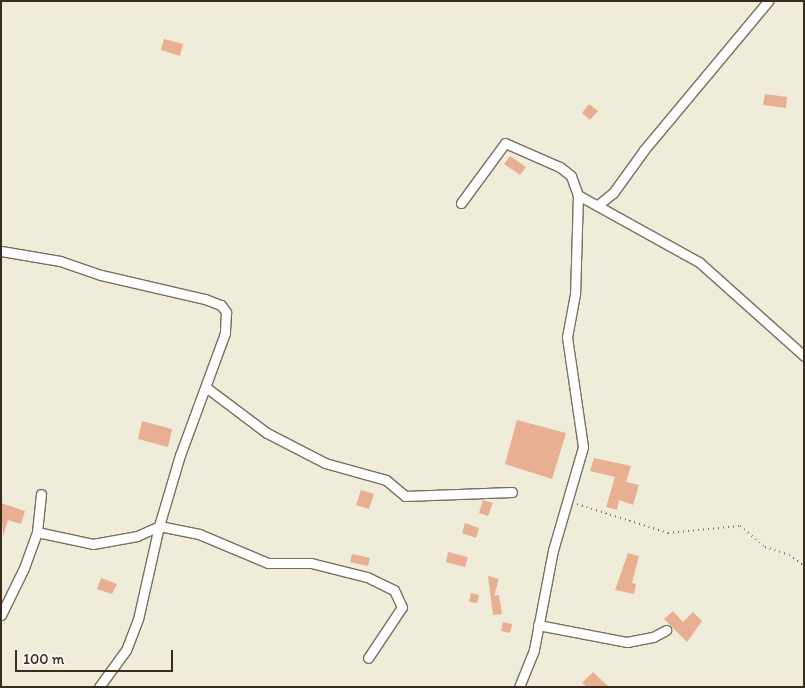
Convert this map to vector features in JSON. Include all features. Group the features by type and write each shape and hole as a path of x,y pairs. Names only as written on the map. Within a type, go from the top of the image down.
{"street":[{"path":"598,205 613,193 644,150 768,1"},
{"path":"461,203 505,143 560,167 571,176 578,195 575,294 567,337 570,373 582,427 582,447 553,550 534,650 519,687"},
{"path":"578,195 699,262 804,356"},
{"path":"1,251 60,261 101,275 222,305 228,320 207,388 180,455 159,526 138,619 126,650 99,687"},
{"path":"207,388 267,433 325,463 386,480 405,496 512,492"},
{"path":"1,615 24,568 36,532 41,494"},
{"path":"36,532 94,544 138,536 159,526 198,534 268,563 311,563 367,577 394,590 402,607 368,658"},
{"path":"538,625 626,642 653,637 666,630"}],"path":[{"path":"568,501 668,533 740,526 765,547 789,555 804,566"}],"building":[{"path":"164,39 183,44 180,56 161,50"},
{"path":"765,94 787,97 786,108 763,105"},
{"path":"589,104 598,111 590,120 582,113"},
{"path":"510,156 526,167 520,175 504,164"},
{"path":"517,420 566,433 552,479 505,464"},
{"path":"142,421 172,429 168,447 138,439"},
{"path":"594,458 631,466 626,482 639,485 633,505 619,500 617,510 606,507 615,477 590,471"},
{"path":"361,490 374,494 369,509 356,505"},
{"path":"483,500 493,503 488,516 479,513"},
{"path":"1,503 25,511 21,524 8,520 3,536"},
{"path":"465,523 479,528 476,538 462,533"},
{"path":"448,552 468,557 465,567 446,562"},
{"path":"628,553 639,556 632,583 636,584 634,594 615,590"},
{"path":"352,554 370,558 368,566 350,562"},
{"path":"488,576 499,579 494,596 499,595 502,614 493,615"},
{"path":"101,578 117,584 112,594 97,589"},
{"path":"471,593 479,595 477,603 469,602"},
{"path":"673,611 683,622 693,612 702,621 687,642 664,619"},
{"path":"503,622 512,624 510,633 501,631"},
{"path":"593,672 609,687 587,687 582,683"}]}
